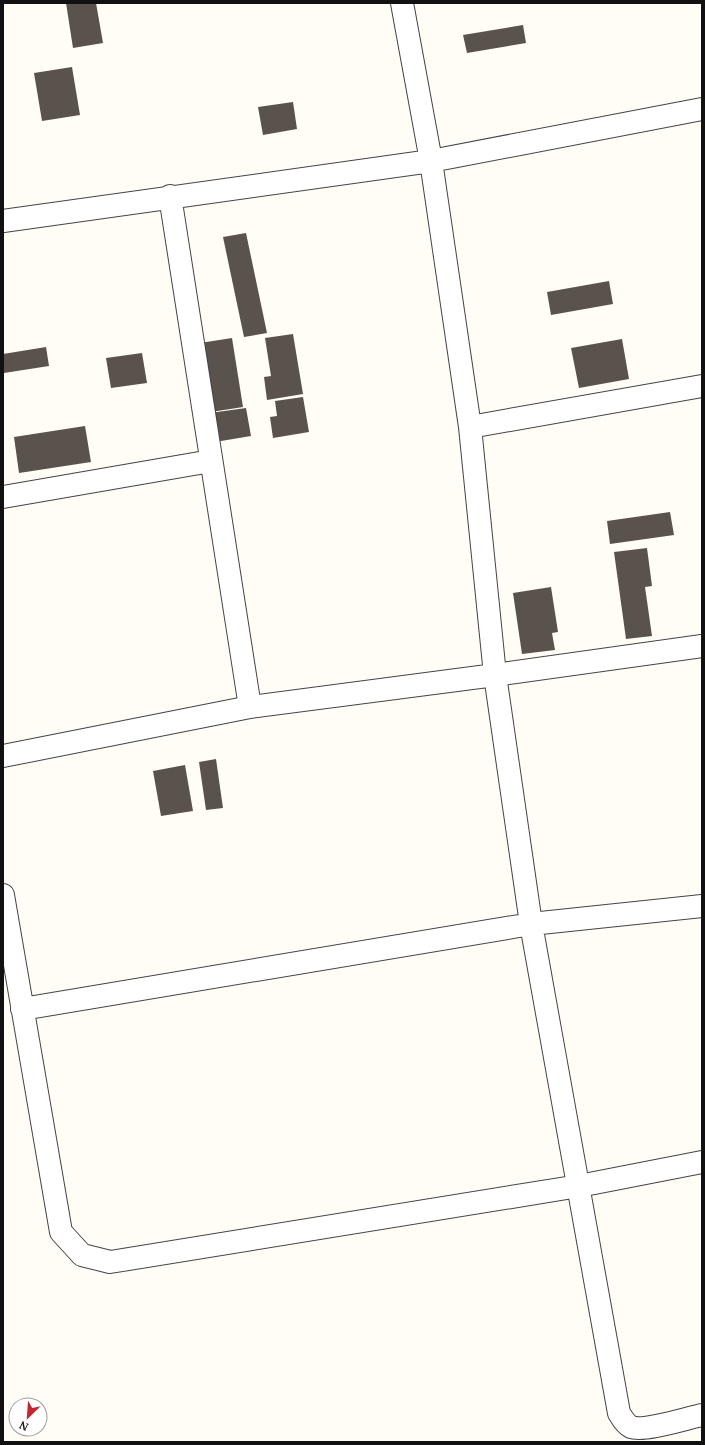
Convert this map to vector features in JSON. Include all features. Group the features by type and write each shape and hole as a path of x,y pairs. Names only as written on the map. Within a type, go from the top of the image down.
{"street":[{"path":"402,3 431,160 470,427 495,675 531,924 619,1413 624,1421 630,1426 641,1428 702,1415"},
{"path":"3,221 431,160 702,109"},
{"path":"170,196 250,707"},
{"path":"470,427 702,386"},
{"path":"3,497 211,461"},
{"path":"3,756 250,707 702,646"},
{"path":"3,895 61,1232 82,1255 110,1262 579,1186 702,1162"},
{"path":"22,1009 531,924 702,906"}],"building":[{"path":"66,3 96,3 103,43 73,48"},
{"path":"523,25 526,43 467,53 463,35"},
{"path":"72,67 80,115 42,121 34,73"},
{"path":"293,102 297,129 263,135 258,107"},
{"path":"246,233 267,333 244,337 223,237"},
{"path":"609,281 613,304 551,315 547,292"},
{"path":"293,334 303,394 267,400 264,377 271,376 265,338"},
{"path":"232,338 243,407 211,412 200,343"},
{"path":"622,339 629,379 579,388 571,348"},
{"path":"46,347 49,366 4,373 3,354"},
{"path":"142,353 147,383 111,388 106,358"},
{"path":"303,397 309,432 273,438 270,417 277,416 275,401"},
{"path":"246,408 251,436 215,442 210,413"},
{"path":"85,426 91,462 19,473 14,437"},
{"path":"670,512 674,535 610,544 607,521"},
{"path":"647,548 652,586 645,587 652,636 626,639 614,552"},
{"path":"551,587 558,632 552,633 555,650 522,654 513,593"},
{"path":"216,759 223,808 206,810 199,762"},
{"path":"185,765 193,811 161,816 153,771"}]}
